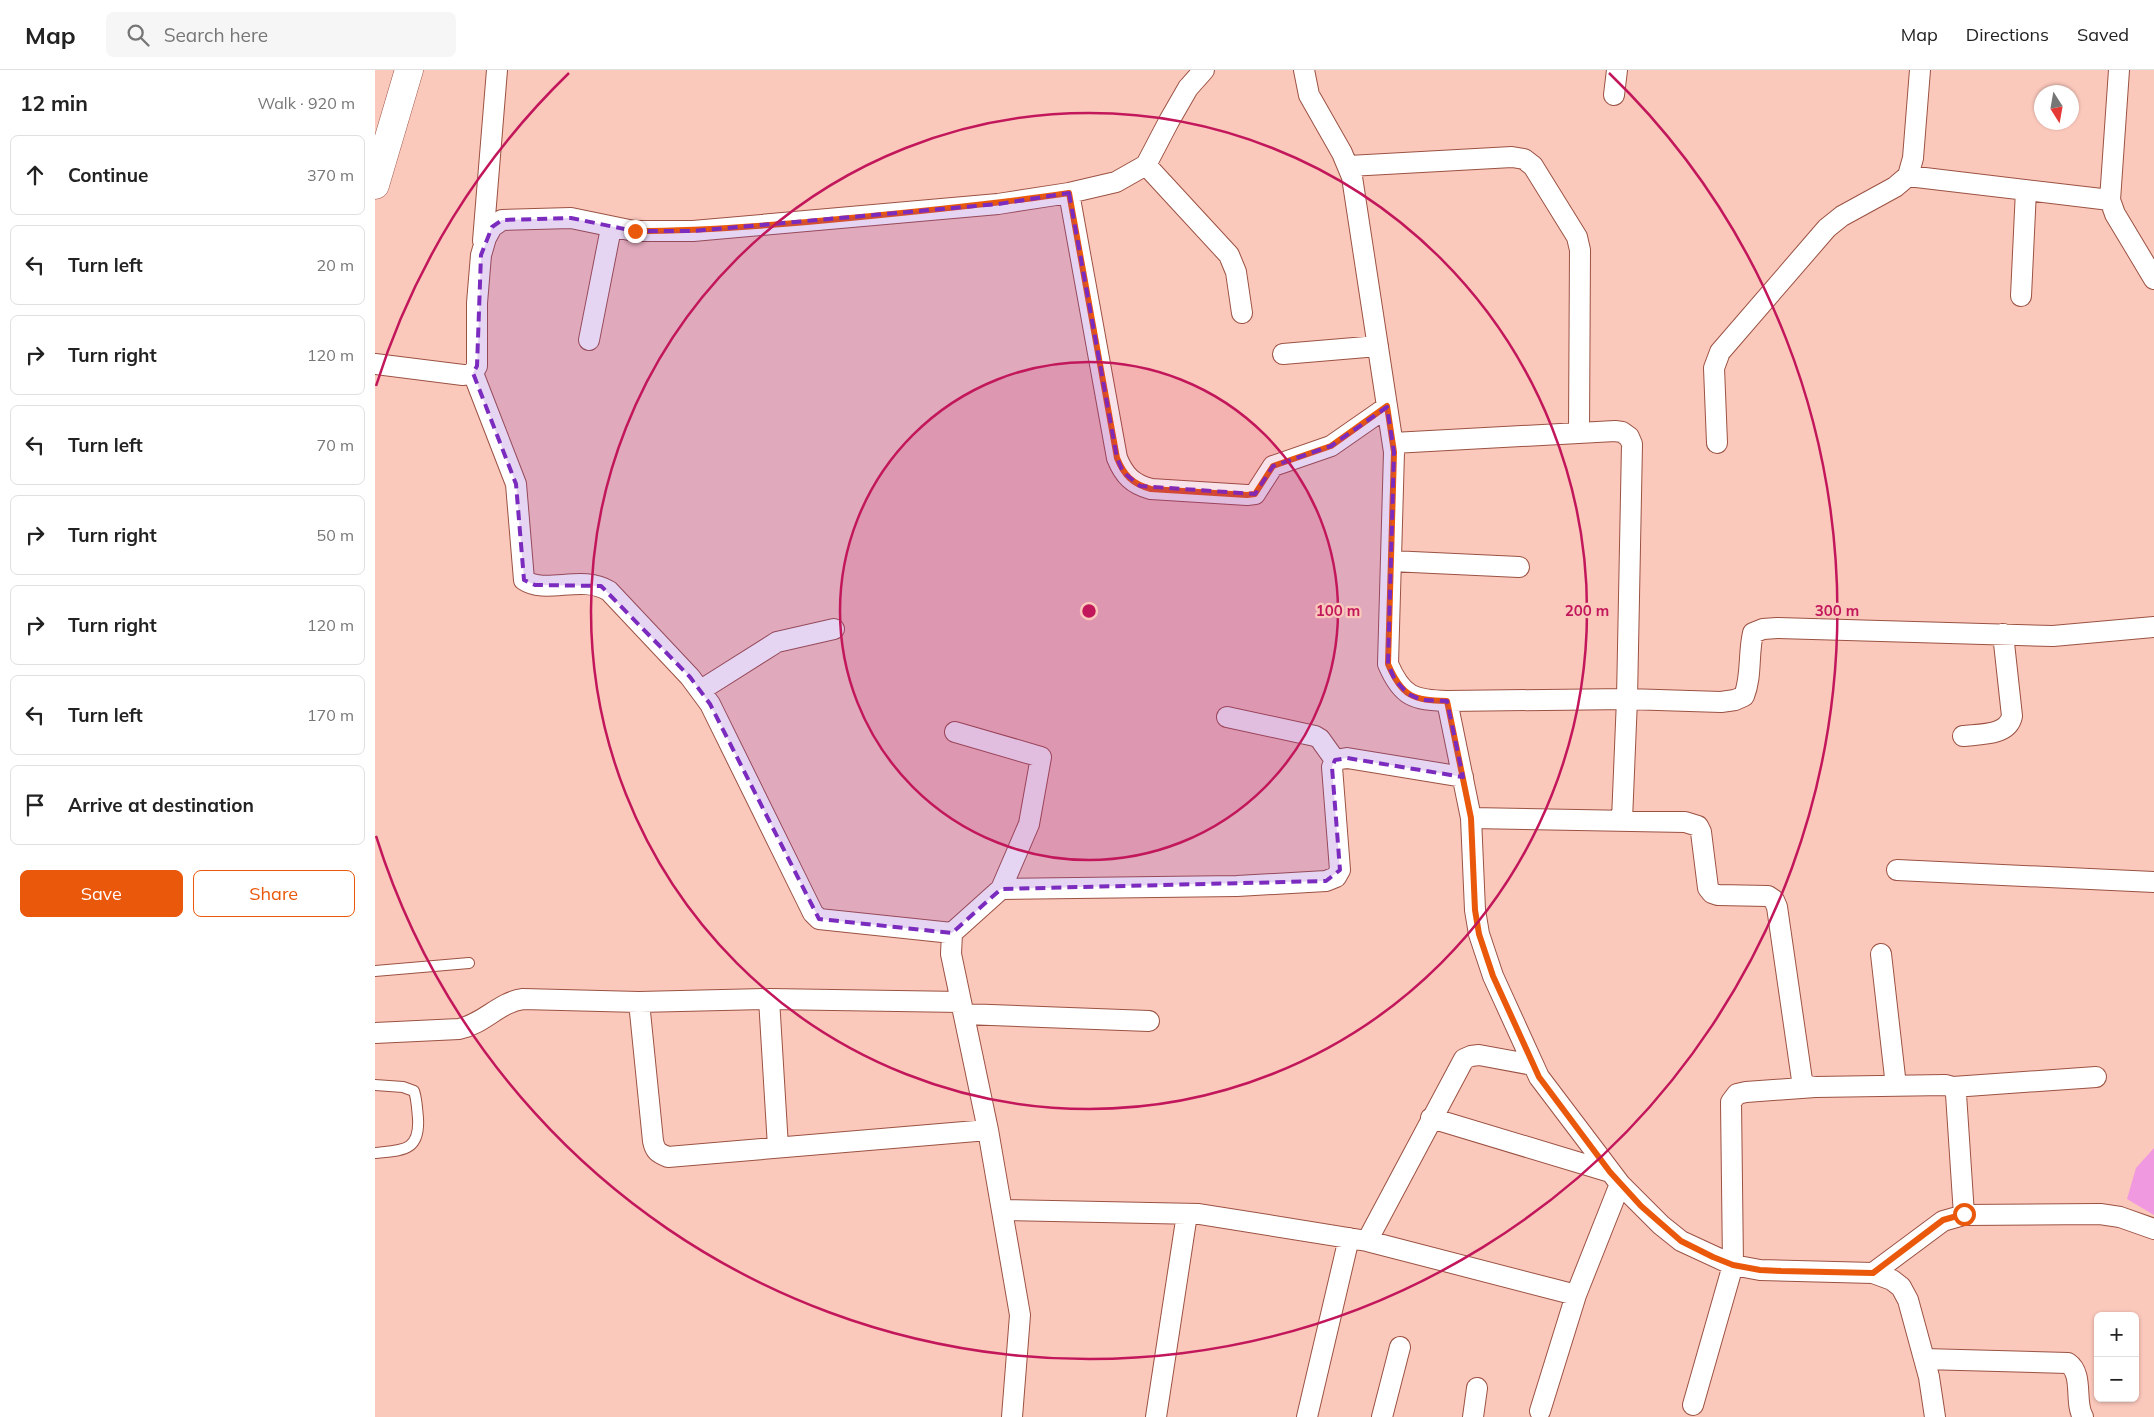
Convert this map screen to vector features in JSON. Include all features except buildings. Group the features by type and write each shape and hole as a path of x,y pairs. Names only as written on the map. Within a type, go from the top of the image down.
{"highway":[{"path":"375,185 409,70"}],"street":[{"path":"375,364 463,375 473,373 477,366 477,303 497,70"},
{"path":"481,255 486,238 492,227 502,220 571,218 587,220 611,228 635,231 693,231 998,204 1069,193 1116,182 1146,165 1188,88 1204,70"},
{"path":"1304,70 1309,95 1349,166 1394,452 1388,664 1395,680 1408,694 1422,700 1447,701 1627,699 1721,702 1735,700 1744,696 1748,685 1750,646 1753,634 1763,629 2071,636 2154,628"},
{"path":"1614,95 1617,70"},
{"path":"1717,443 1714,368 1720,352 1827,228 1842,216 1895,187 1908,176 1913,158 1920,70"},
{"path":"2119,70 2109,186 2110,200 2115,214 2154,279"},
{"path":"1349,166 1512,157 1524,159 1533,166 1574,232 1579,250 1579,432"},
{"path":"1146,165 1229,255 1236,272 1242,313"},
{"path":"1908,176 2110,200"},
{"path":"2021,296 2026,190"},
{"path":"1069,193 1117,458 1123,472 1140,486 1151,489 1255,494 1273,466 1331,446 1387,406"},
{"path":"589,340 611,228"},
{"path":"1283,354 1378,346"},
{"path":"473,373 516,484 524,580 535,585 590,584 601,586 609,591 701,690 710,704 813,913 819,919 952,933"},
{"path":"1393,443 1579,432 1622,432 1629,436 1632,444 1627,699 1622,820"},
{"path":"1391,561 1519,567"},
{"path":"701,690 777,642 834,629"},
{"path":"1963,736 2004,729 2011,722 2012,716 2003,634"},
{"path":"1447,701 1471,818 1475,910 1479,934 1493,976 1539,1077 1615,1178 1661,1225 1681,1241 1733,1265 1760,1270 1873,1273 1892,1280 1901,1287 1908,1300 1924,1359 1935,1417"},
{"path":"1227,717 1315,736 1320,739 1335,760"},
{"path":"955,732 1041,757 1029,824 1001,889 952,933 951,954 988,1130 1020,1315 1012,1417"},
{"path":"1335,760 1347,758 1463,777"},
{"path":"1001,889 1237,886 1326,881 1336,877 1340,870 1332,767 1335,760"},
{"path":"1471,818 1691,822 1698,826 1701,832 1708,888 1712,893 1718,895 1760,895 1774,900 1777,907 1799,1073 1801,1080 1807,1086 1815,1087"},
{"path":"1897,870 2154,882"},
{"path":"1881,954 1896,1086"},
{"path":"769,998 778,1147"},
{"path":"375,1033 465,1028 479,1023 507,1003 523,999 639,1002 769,998 962,1008 1149,1021"},
{"path":"639,1002 655,1150 668,1156 988,1130"},
{"path":"1307,1417 1358,1240 1464,1059 1479,1055 1533,1065"},
{"path":"1693,1405 1733,1265 1731,1102 1737,1094 1815,1087 1946,1085 1953,1087 2096,1077"},
{"path":"1953,1087 1956,1094 1964,1214"},
{"path":"1431,1118 1615,1178"},
{"path":"1540,1411 1615,1178"},
{"path":"1002,1210 1187,1214 1358,1240 1576,1295"},
{"path":"1156,1417 1187,1214"},
{"path":"1873,1273 1943,1220 1964,1214 2100,1214 2120,1217 2154,1229"},
{"path":"1382,1417 1400,1347"},
{"path":"1924,1359 2068,1363 2076,1374 2080,1409 2083,1417"},
{"path":"1473,1417 1477,1388"}],"lane":[{"path":"375,970 469,964"},
{"path":"375,1085 403,1087 414,1091 419,1130 412,1146 402,1150 375,1153"}],"highlighted area":[{"path":"1069,193 1117,458 1123,472 1140,486 1255,494 1273,466 1331,446 1387,407 1394,452 1388,664 1395,680 1408,694 1422,700 1447,701 1463,777 1347,758 1335,760 1332,767 1340,870 1326,881 1001,889 952,933 819,919 710,704 690,677 601,586 535,585 524,580 516,484 473,373 477,366 481,255 492,227 502,220 571,218 634,231 693,231 998,204"}],"shaded area":[{"path":"2154,1148 2154,1215 2127,1199 2136,1168"}],"route":[{"path":"635,231 693,231 768,226 998,204 1069,193 1117,458 1123,472 1129,479 1140,486 1151,489 1255,494 1261,487 1268,472 1278,462 1331,446 1387,406 1394,452 1388,664 1395,680 1408,694 1422,700 1447,701 1471,818 1475,910 1479,934 1493,976 1539,1077 1610,1172 1641,1206 1681,1241 1733,1265 1760,1270 1873,1273 1943,1220 1964,1214"}]}
